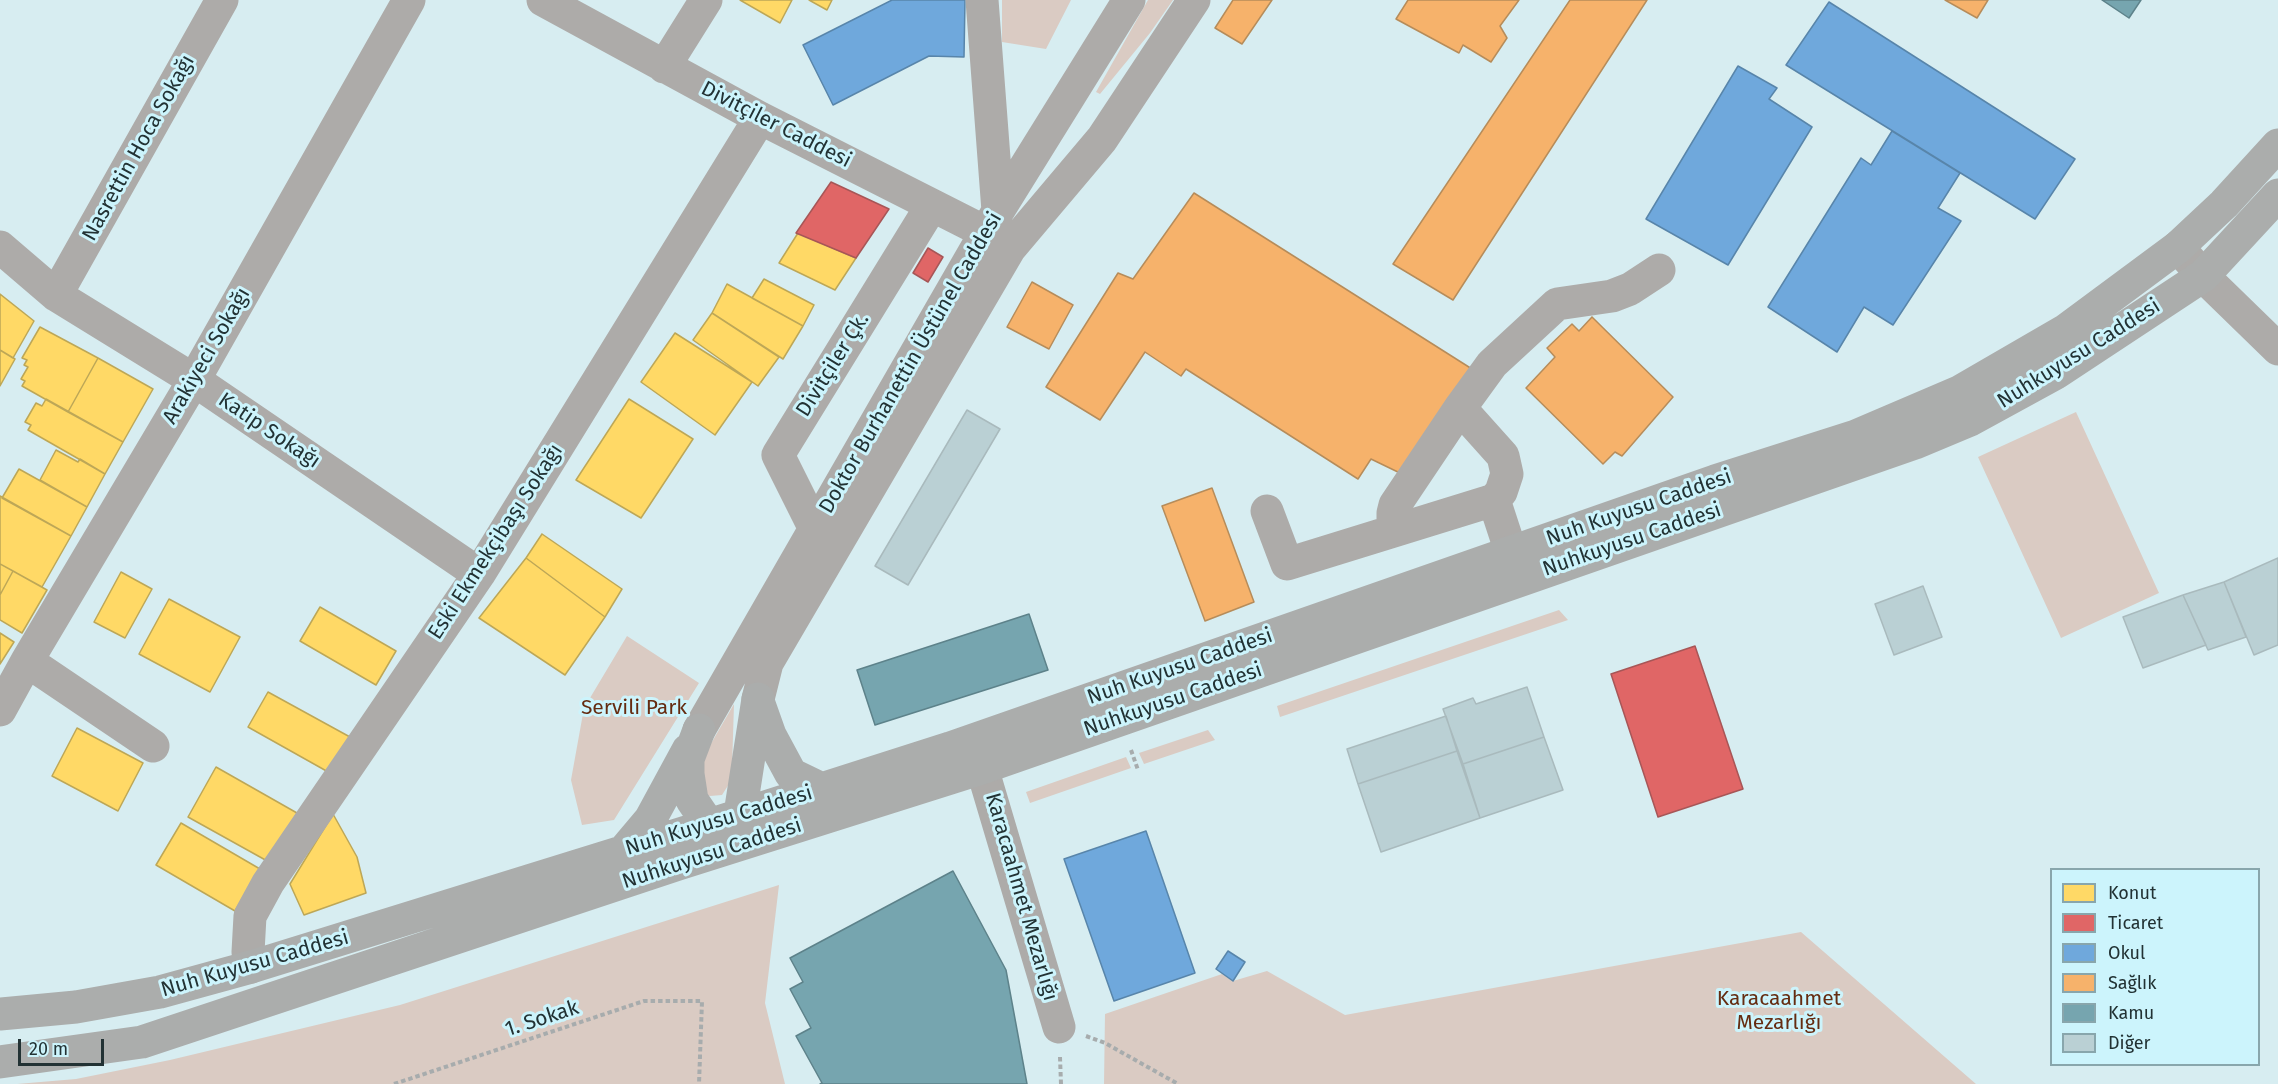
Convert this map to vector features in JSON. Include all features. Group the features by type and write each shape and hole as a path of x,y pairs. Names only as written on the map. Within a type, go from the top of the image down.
{"main road":[{"name":"Nuh Kuyusu Caddesi","path":"0,1014 76,1007 160,992 251,967 623,852 726,832 822,789 933,753 1715,481 1856,436 1959,392 2066,330 2178,247 2224,204 2278,145"},
{"name":"Nuhkuyusu Caddesi","path":"0,1062 142,1042 726,832 773,834 982,768 1915,443 1970,420 2056,373 2203,276 2278,195"},
{"path":"758,699 770,735 791,774 822,789"},
{"path":"699,730 688,759 692,800 726,832 758,699"},
{"path":"933,753 982,768 1005,728"},
{"path":"623,852 650,820 699,730"}],"street":[{"name":"Nasrettin Hoca Sokağı","path":"57,295 222,0"},
{"name":"Arakiyeci Sokağı","path":"0,710 194,380 409,0"},
{"name":"Divitçiler Caddesi","path":"543,0 760,118 932,205 999,231"},
{"path":"664,67 706,0"},
{"path":"982,0 999,231"},
{"name":"Doktor Burhanettin Üstünel Caddesi","path":"758,699 767,663 999,231 1129,0"},
{"name":"Doktor Burhanettin Üstünel Caddesi","path":"699,730 815,529 999,231 1102,139 1194,0"},
{"name":"Eski Ekmekçibaşı Sokağı","path":"251,967 248,952 250,916 268,883 479,574 760,118"},
{"name":"Divitçiler Çk.","path":"815,529 778,455 932,205"},
{"name":"Katip Sokağı","path":"0,247 57,295 194,380 479,574"},
{"path":"2178,247 2203,276 2278,349"},
{"path":"1393,531 1395,505 1492,364 1557,304 1612,296 1630,289 1659,270"},
{"path":"1267,511 1287,564 1494,500 1505,483 1506,464 1503,456 1460,408"},
{"path":"1494,500 1510,552"},
{"path":"27,661 153,746"},
{"name":"Karacaahmet Mezarlığı","path":"982,768 1059,1027"}],"path":[{"path":"1131,750 1138,770"},
{"name":"1. Sokak","path":"394,1084 644,1001 702,1001 699,1084"},
{"path":"1059,1027 1105,1043 1179,1084"}],"green space":[{"path":"1002,0 1071,0 1046,49 1002,42"},
{"path":"1148,0 1173,0 1150,33 1100,94 1096,92"},
{"path":"2076,412 2159,593 2061,638 1978,457"},
{"path":"1559,610 1568,620 1280,717 1277,706"},
{"name":"Servili Park","path":"627,636 699,683 614,820 582,825 571,780 584,708"},
{"path":"734,704 732,768 729,784 722,795 706,795 699,776 706,752"},
{"path":"1208,730 1215,740 1144,764 1139,753"},
{"path":"1126,757 1131,768 1030,803 1026,792"},
{"path":"779,885 765,1003 785,1084 17,1084 76,1079 170,1060 400,1005"},
{"name":"Karacaahmet Mezarlığı","path":"1801,932 1976,1084 1104,1084 1105,1014 1222,974 1233,981 1267,971 1345,1015"}],"building: Konut":[{"path":"740,0 792,0 780,23"},
{"path":"809,0 832,0 827,10"},
{"path":"798,233 856,258 835,290 779,263"},
{"path":"764,279 814,305 803,326 752,298"},
{"path":"727,284 803,326 783,359 712,313"},
{"path":"0,294 34,321 13,358 0,350"},
{"path":"712,313 779,357 758,386 693,340"},
{"path":"40,327 98,358 68,412 22,386 25,381 21,379 28,367 24,365 27,360 22,358"},
{"path":"675,333 752,382 715,435 641,382"},
{"path":"0,350 15,359 0,386"},
{"path":"98,358 153,389 123,442 68,412"},
{"path":"46,399 123,442 105,474 28,430 31,425 25,422 36,403 42,406"},
{"path":"629,399 693,439 641,518 576,480"},
{"path":"56,450 78,462 80,459 105,474 87,507 40,480"},
{"path":"19,469 87,507 71,536 2,498"},
{"path":"0,496 71,536 42,587 0,564"},
{"path":"542,534 622,589 605,617 526,558"},
{"path":"526,558 605,617 565,675 479,618"},
{"path":"0,564 13,571 0,595"},
{"path":"13,571 47,590 22,633 0,620 0,595"},
{"path":"121,572 152,589 125,638 94,622"},
{"path":"169,599 240,637 210,692 139,654"},
{"path":"320,607 396,651 376,685 300,641"},
{"path":"0,633 14,642 0,664"},
{"path":"268,692 350,737 330,773 248,727"},
{"path":"77,728 143,763 118,811 52,776"},
{"path":"216,767 297,813 269,862 188,817"},
{"path":"333,814 357,857 366,893 304,915 290,884"},
{"path":"181,823 260,869 235,911 156,865"}],"building: Ticaret":[{"path":"831,182 889,209 856,258 796,233"},
{"path":"928,248 943,257 928,282 913,273"},
{"path":"1695,646 1743,789 1658,817 1611,674"}],"building: Okul":[{"path":"892,0 965,0 964,57 929,56 833,105 803,45"},
{"path":"1829,2 2075,159 2035,219 1786,65"},
{"path":"1738,66 1777,88 1769,99 1812,127 1728,265 1646,219"},
{"path":"1892,131 1960,173 1938,208 1961,221 1893,325 1864,307 1837,352 1768,307 1861,158 1871,165"},
{"path":"1146,831 1195,973 1114,1001 1064,859"},
{"path":"1228,951 1245,962 1233,981 1216,969"}],"building: Sağlık":[{"path":"1233,0 1272,0 1242,44 1215,28"},
{"path":"1408,0 1519,0 1500,26 1507,38 1491,62 1463,45 1459,53 1396,19"},
{"path":"1570,0 1647,0 1453,300 1393,264"},
{"path":"1945,0 1988,0 1977,18"},
{"path":"1194,193 1472,369 1402,474 1371,459 1358,479 1186,369 1181,376 1145,352 1100,420 1046,387 1118,273 1133,279"},
{"path":"1032,282 1073,305 1049,349 1007,327"},
{"path":"1592,317 1673,397 1622,456 1615,452 1603,464 1526,388 1555,357 1547,348 1572,324 1579,331"},
{"path":"1212,488 1254,602 1205,621 1162,506"}],"building: Kamu":[{"path":"2102,0 2141,0 2129,18"},
{"path":"1029,614 1048,670 875,725 857,670"},
{"path":"953,871 1006,970 1027,1084 820,1084 822,1083 796,1036 811,1028 790,989 803,982 790,958"}],"building: Diğer":[{"path":"967,410 1000,429 908,585 875,566"},
{"path":"2278,558 2278,645 2254,655 2224,582"},
{"path":"2224,582 2246,637 2208,650 2183,595"},
{"path":"1923,586 1942,637 1894,655 1875,604"},
{"path":"2183,595 2206,645 2143,668 2123,617"},
{"path":"1527,687 1544,737 1463,764 1443,709 1473,698 1476,704"},
{"path":"1446,716 1457,751 1358,784 1347,749"},
{"path":"1544,737 1563,790 1480,818 1463,764"},
{"path":"1457,751 1480,818 1381,852 1358,784"}]}
